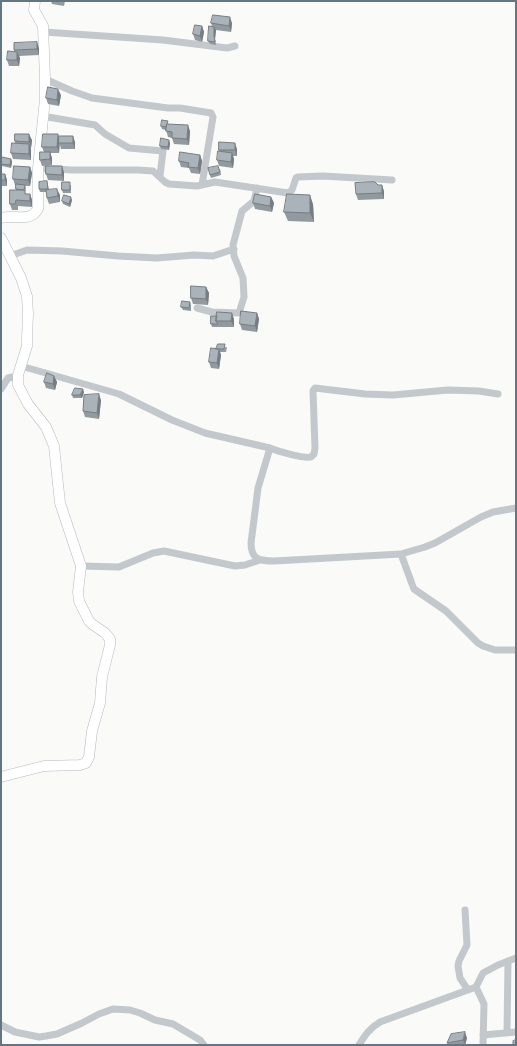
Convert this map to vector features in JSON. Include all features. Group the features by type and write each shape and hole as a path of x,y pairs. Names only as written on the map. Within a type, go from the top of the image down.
{"street":[{"path":"1,218 26,218 36,213 38,209 38,168 45,99 45,79 43,24 34,10 35,1"},
{"path":"44,32 163,40 227,48 235,46"},
{"path":"45,79 92,98 180,108 211,114 202,185"},
{"path":"42,116 95,125 105,134 129,148 163,150 160,176"},
{"path":"38,168 153,171 169,184 196,186 215,182 288,193 292,190 297,177 392,180"},
{"path":"196,308 212,312 239,313 244,297 244,278 234,256 233,245 242,211 254,201 257,188"},
{"path":"1,238 21,278 27,296 28,338 18,380 21,392 51,437 56,457 60,503 81,566 78,592 79,601 89,621 110,639 102,677 100,703 92,730 88,761 80,766 44,766 1,777"},
{"path":"10,256 27,250 62,250 157,258 194,255 213,256 234,249"},
{"path":"21,366 119,394 191,428 307,457 314,454 315,448 313,391 316,388 365,394 393,395 448,390 498,394"},
{"path":"1,389 8,378 12,377 18,380"},
{"path":"260,560 253,554 251,543 258,488 270,448"},
{"path":"81,566 119,567 153,553 164,551 235,566 260,560 274,561 401,554 435,543 481,517 494,512 516,508"},
{"path":"401,554 414,589 446,611 478,643 496,650 516,650"},
{"path":"465,910 467,945 458,966 460,978 472,988 484,1004 483,1045"},
{"path":"359,1045 372,1026 472,988 483,973 516,958"},
{"path":"507,1033 508,961"},
{"path":"1,1025 16,1032 39,1037 57,1034 98,1014 113,1009 130,1010 154,1020 173,1024 200,1040 204,1045"},
{"path":"483,1035 516,1032"}],"building":[{"path":"213,15 230,17 229,26 211,23"},
{"path":"195,25 202,26 200,36 193,34"},
{"path":"209,26 214,27 215,42 208,41"},
{"path":"37,42 37,49 14,50 14,43"},
{"path":"8,51 17,52 17,60 7,60"},
{"path":"48,87 58,89 57,100 46,98"},
{"path":"162,120 168,121 166,127 161,126"},
{"path":"167,124 188,125 187,139 172,138 172,132 166,131"},
{"path":"15,134 29,134 29,142 15,141"},
{"path":"43,134 58,134 57,147 42,147"},
{"path":"59,136 73,136 73,143 59,143"},
{"path":"161,138 169,140 168,147 160,146"},
{"path":"219,142 235,143 235,150 219,150"},
{"path":"12,143 29,144 29,154 11,153"},
{"path":"218,151 232,153 231,162 217,160"},
{"path":"40,152 50,152 50,159 40,160"},
{"path":"180,152 200,155 198,168 188,167 189,163 179,161"},
{"path":"2,157 11,159 10,165 1,164"},
{"path":"14,166 30,167 28,180 13,179"},
{"path":"46,166 62,166 62,175 46,174"},
{"path":"218,166 220,172 210,175 208,168"},
{"path":"1,174 5,174 5,180 1,180"},
{"path":"47,181 48,189 39,189 39,182"},
{"path":"62,182 70,182 70,190 62,190"},
{"path":"375,182 378,185 382,185 382,193 356,194 355,183"},
{"path":"16,184 25,185 24,190 16,189"},
{"path":"57,189 58,196 47,198 46,190"},
{"path":"10,190 25,190 25,194 30,194 30,201 16,200 15,204 10,204"},
{"path":"255,194 271,197 270,206 253,203"},
{"path":"287,194 310,195 310,213 284,212"},
{"path":"64,195 71,197 69,204 62,201"},
{"path":"191,286 206,287 206,299 191,298"},
{"path":"182,301 190,302 189,308 181,307"},
{"path":"241,311 257,313 255,326 240,324"},
{"path":"217,312 232,313 231,321 216,321"},
{"path":"211,316 217,316 216,321 218,324 211,324"},
{"path":"218,344 225,344 224,349 216,349"},
{"path":"211,348 219,349 217,363 209,362"},
{"path":"47,373 54,376 53,384 44,382"},
{"path":"75,388 83,389 80,395 72,395"},
{"path":"99,394 97,413 83,411 84,395"},
{"path":"465,1032 463,1040 447,1043 451,1034"}]}
